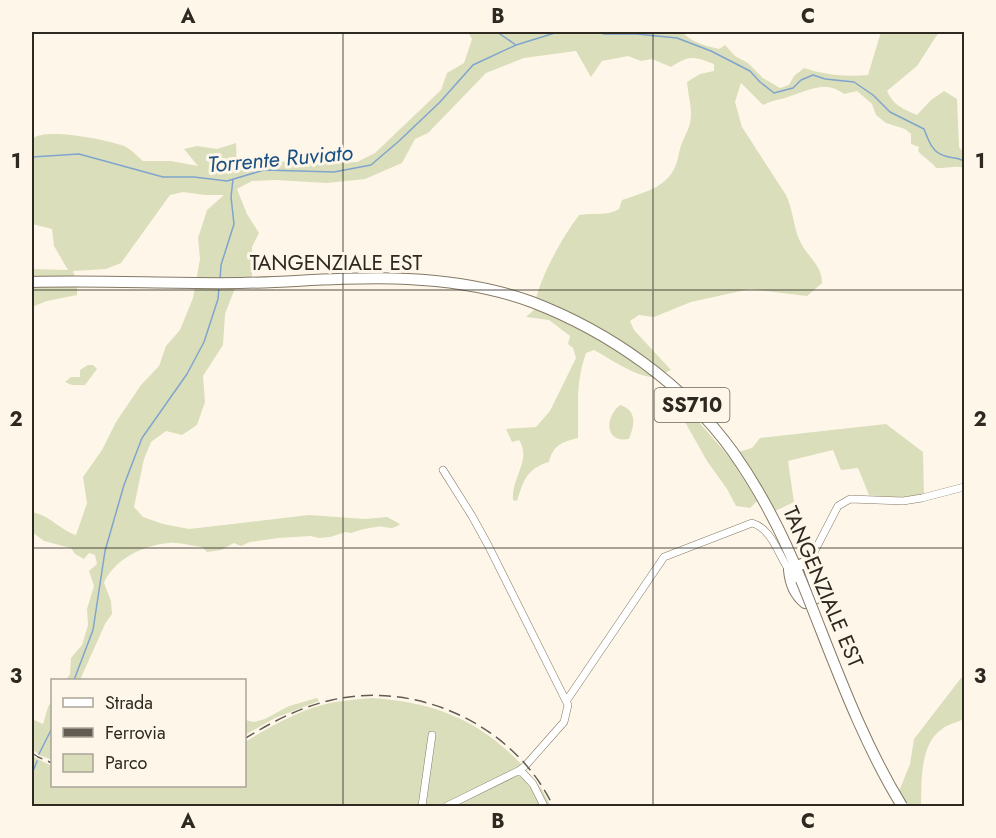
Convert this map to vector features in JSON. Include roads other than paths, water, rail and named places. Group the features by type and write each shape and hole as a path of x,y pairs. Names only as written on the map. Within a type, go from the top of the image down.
{"main road":[{"name":"TANGENZIALE EST","path":"32,282 185,284 407,279 481,289 531,302 604,337 641,362 686,400 732,451 774,519 797,566 851,704 902,807"}],"street":[{"path":"443,471 472,516 567,700 567,717 564,722 520,770 447,807"},
{"path":"567,700 664,557 752,523 763,528 797,566 811,558 838,506 850,499 903,501 964,487"},
{"path":"422,807 432,735"},
{"path":"520,770 533,784 544,807"}],"waterway":[{"path":"497,32 516,45"},
{"name":"Torrente Ruviato","path":"32,157 79,154 163,177 194,177 227,181 264,170 334,172 371,165 440,102 473,65 516,45 558,32"},
{"name":"Torrente Ruviato","path":"595,32 677,38 711,51 750,71 774,93 793,88 801,80 813,75 825,79 854,82 873,95 890,112 924,129 937,152 964,161"},
{"path":"220,279 221,265 234,224 231,197 233,179"},
{"path":"74,679 93,630 105,551 124,485 142,438 187,374 204,342 218,299 219,287"},
{"path":"39,754 51,730"},
{"path":"32,774 37,761"}],"railway":[{"path":"246,738 286,716 332,700 365,696 397,697 430,704 460,716 489,732 515,753 536,778 553,806"},
{"path":"32,753 51,763"}]}
